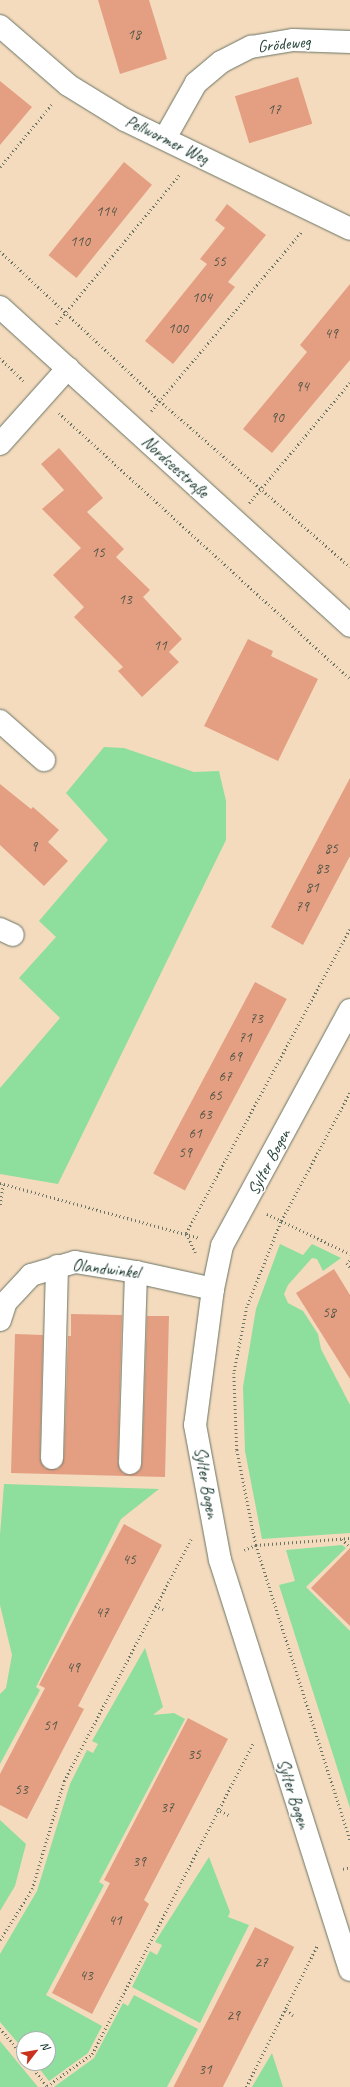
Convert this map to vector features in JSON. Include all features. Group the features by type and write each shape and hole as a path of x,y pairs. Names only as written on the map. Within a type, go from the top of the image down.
{"street":[{"name":"Pellwormer Weg","path":"0,26 68,85 125,120 165,138 316,214 350,229"},
{"name":"Grödeweg","path":"165,138 196,84 221,62 251,47 293,40 350,42"},
{"name":"Nordseestraße","path":"0,307 350,626"},
{"path":"0,444 68,368"},
{"path":"0,721 44,760"},
{"name":"Sylter Bogen","path":"350,1010 247,1204 222,1246 213,1289 195,1425 220,1560 270,1723 350,1970"},
{"name":"Olandwinkel","path":"0,1320 6,1302 18,1285 31,1275 57,1266 75,1262 136,1272 213,1289"},
{"path":"52,1458 57,1266"},
{"path":"130,1463 136,1272"}],"path":[{"path":"0,166 68,85"},
{"path":"40,343 197,154"},
{"path":"136,430 316,214"},
{"path":"0,251 65,314 160,401 350,567"},
{"path":"0,358 41,398 350,679"},
{"path":"234,521 350,382"},
{"path":"186,1233 350,929"},
{"path":"350,1093 281,1222 247,1307 234,1373 237,1450 256,1545 350,1840"},
{"path":"0,1205 2,1184 186,1233 222,1246"},
{"path":"247,1204 281,1222 350,1254"},
{"path":"186,1233 196,1254"},
{"path":"350,1261 347,1262 350,1267"},
{"path":"0,1940 32,1889 64,1781 191,1538 193,1545"},
{"path":"220,1560 256,1545 350,1538"},
{"path":"342,1539 350,1547"},
{"path":"155,1606 163,1610"},
{"path":"36,2071 48,2086 92,2054 250,1746 270,1723"},
{"path":"217,1809 229,1815"},
{"path":"246,2087 286,2010 317,1945 339,1936"},
{"path":"286,2010 293,2015"},
{"path":"0,2028 16,2047"}],"green space":[{"path":"104,747 124,748 194,772 219,771 226,801 226,840 58,1184 0,1174 0,1088 60,1018 19,978 56,937 39,921 108,840 66,793"},
{"path":"280,1244 303,1255 312,1244 341,1258 323,1271 317,1259 312,1258 288,1285 284,1294 288,1303 303,1311 318,1334 321,1349 350,1405 350,1533 262,1539 245,1451 243,1387 256,1309"},
{"path":"4,1484 159,1489 121,1519 36,1687 40,1690 0,1764 0,1694 6,1688 12,1655 0,1605 0,1535"},
{"path":"342,1545 346,1548 306,1587 350,1631 350,1808 279,1585 295,1581 286,1550"},
{"path":"145,1648 163,1707 153,1715 174,1713 185,1719 99,1882 104,1885 46,1995 102,2026 88,2053 49,2081 41,2071 56,2071 56,2031 16,2031 16,2041 0,2022 0,1954 37,1891 70,1784 87,1750 93,1753 98,1744 92,1741"},
{"path":"0,1820 26,1844 15,1886 0,1911"},
{"path":"209,1857 230,1912 228,1917 249,1925 200,2023 132,1987 150,1951 157,1955 162,1945 155,1942"},
{"path":"134,1995 198,2029 167,2087 54,2087 94,2058 123,2003 128,2006"},
{"path":"0,2041 16,2060 16,2071 25,2071 38,2087 0,2087"},
{"path":"272,2053 283,2087 252,2087"}],"building":[{"path":"98,0 149,0 167,59 120,74"},
{"path":"298,77 312,124 249,143 235,96"},
{"path":"0,81 32,107 0,145"},
{"path":"124,162 152,185 76,278 48,255"},
{"path":"227,204 266,235 228,282 235,287 173,364 145,341 207,264 200,259 225,228 215,220"},
{"path":"350,284 350,360 272,453 243,429 307,352 300,345"},
{"path":"59,448 103,498 87,512 124,549 116,557 150,590 143,597 182,639 169,652 179,662 142,697 118,671 123,667 74,617 84,607 53,575 81,548 42,509 64,490 41,464"},
{"path":"248,639 273,651 271,656 318,679 278,761 204,726"},
{"path":"350,778 350,856 303,945 271,927"},
{"path":"0,784 31,809 33,807 59,830 48,842 68,861 44,886 0,845"},
{"path":"255,982 287,999 185,1191 153,1174"},
{"path":"334,1269 350,1295 350,1379 296,1293"},
{"path":"71,1314 122,1315 118,1463 123,1473 130,1475 140,1470 142,1463 147,1316 169,1316 165,1477 11,1473 15,1334 43,1335 40,1458 45,1468 58,1469 64,1458 68,1336 71,1336"},
{"path":"124,1524 162,1545 78,1706 84,1709 27,1819 0,1805 0,1774 45,1688 39,1685"},
{"path":"350,1548 350,1626 311,1588"},
{"path":"188,1718 228,1739 144,1900 149,1904 92,2014 52,1993 110,1883 104,1880"},
{"path":"255,1927 294,1947 223,2087 173,2087"}]}
